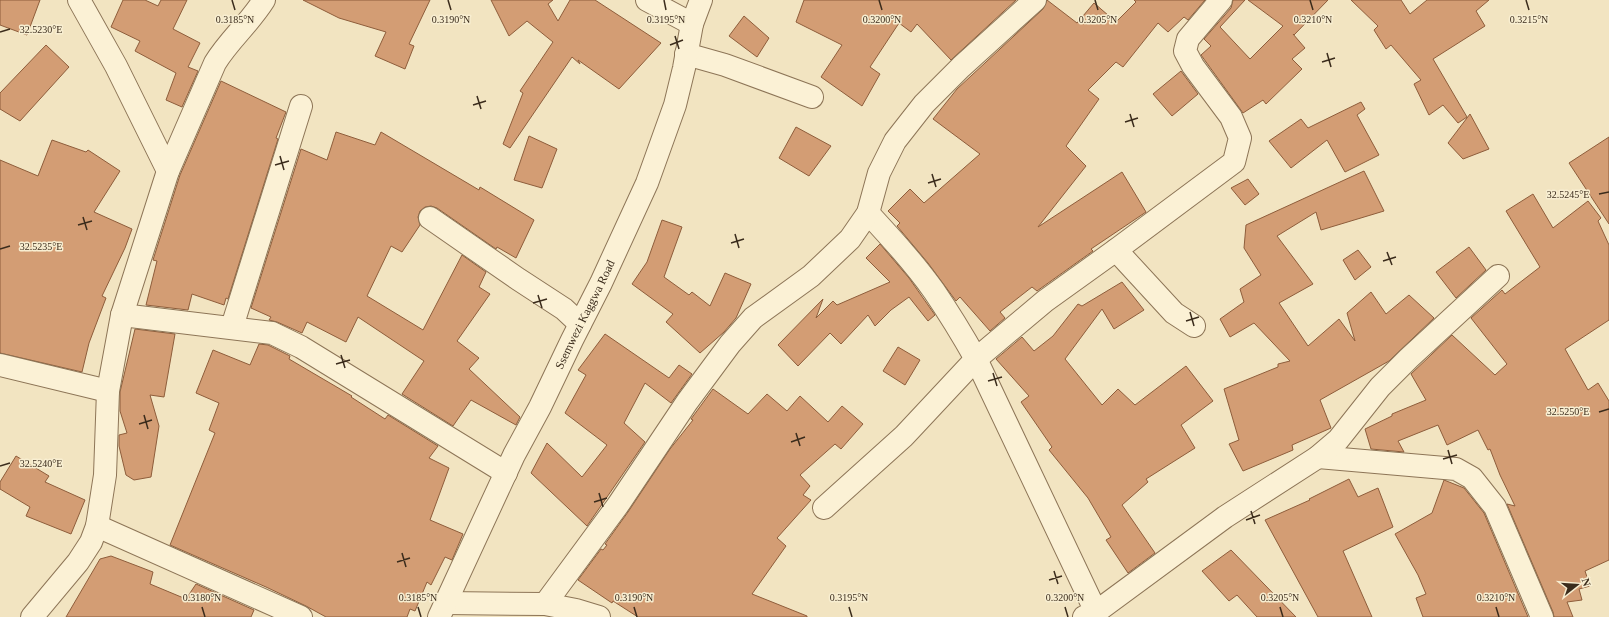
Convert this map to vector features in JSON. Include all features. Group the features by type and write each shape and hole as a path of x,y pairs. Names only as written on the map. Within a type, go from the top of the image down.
{"street":[{"path":"79,0 116,66 168,171"},
{"path":"32,617 78,562 91,542 97,526 105,475 108,391 122,315 168,171 215,64 225,47 241,32 256,14 264,0"},
{"path":"647,0 692,24"},
{"name":"Ssemwezi Kaggwa Road","path":"442,610 506,473 601,283 647,183 675,105 692,24 701,0"},
{"path":"545,604 618,505 687,402 730,344 753,318 811,276 850,239 868,213 879,173 895,142 919,111 961,67 1035,0"},
{"path":"824,508 904,436 976,359 1045,301 1234,162 1240,138 1231,117 1193,66 1185,51 1188,39 1221,0"},
{"path":"686,54 725,65 812,97"},
{"path":"232,327 301,106"},
{"path":"868,213 912,262 933,290 953,319 976,359 1090,614 1225,517 1318,457 1338,440 1380,387 1409,358 1498,276"},
{"path":"430,218 564,309 580,324"},
{"path":"1116,250 1174,312 1194,326"},
{"path":"122,315 272,333 301,347 506,473"},
{"path":"0,365 108,391"},
{"path":"1318,457 1456,469 1472,478 1495,507 1542,617"},
{"path":"97,526 302,617"},
{"path":"442,610 545,604 576,610 599,617"}],"building":[{"path":"0,0 40,0 27,35 0,25"},
{"path":"123,0 145,0 158,6 161,0 187,0 173,29 200,43 188,67 198,71 182,107 166,100 176,73 135,51 140,41 111,27"},
{"path":"303,0 430,0 409,44 414,46 405,69 375,56 386,32 339,18"},
{"path":"491,0 553,0 548,4 558,21 570,0 595,0 661,43 619,89 578,60 580,64 572,57 510,148 503,144 523,93 520,91 553,42 527,21 509,36"},
{"path":"804,0 1016,0 951,60 917,24 911,32 899,23 870,67 880,74 862,106 821,77 842,45 796,22"},
{"path":"1047,0 1077,23 1094,3 1116,22 1136,2 1134,0 1205,0 1188,20 1184,17 1168,32 1158,23 1123,67 1116,62 1088,90 1099,99 1066,146 1086,166 1038,227 1122,172 1146,212 1091,249 1093,251 1037,291 1032,287 1000,312 1005,318 990,331 960,297 956,301 928,263 897,226 900,223 888,211 910,189 924,203 980,154 933,119 957,89 1043,9"},
{"path":"1233,0 1245,0 1220,27 1250,59 1283,26 1248,0 1328,0 1294,35 1293,34 1305,48 1292,59 1302,69 1266,104 1263,100 1243,113 1201,55 1211,46 1204,39 1231,8"},
{"path":"1351,0 1401,0 1410,14 1427,0 1489,0 1476,11 1485,26 1433,59 1467,117 1458,123 1443,105 1429,115 1414,84 1421,80 1391,45 1386,49 1374,30 1378,26"},
{"path":"744,16 769,38 757,57 729,36"},
{"path":"46,45 69,67 20,121 0,109 0,93"},
{"path":"1181,71 1198,94 1172,116 1153,94"},
{"path":"221,81 286,112 276,138 278,139 228,299 226,298 224,305 192,294 188,310 146,305 157,261 153,260 180,175"},
{"path":"1361,102 1365,109 1357,115 1379,155 1345,172 1327,140 1291,168 1269,141 1301,119 1308,128"},
{"path":"1470,114 1489,149 1463,159 1448,143"},
{"path":"796,127 831,146 809,176 779,158"},
{"path":"336,132 375,145 381,132 479,190 480,187 534,220 516,258 497,247 496,249 437,208 431,206 425,207 420,211 418,217 420,225 402,252 391,246 367,296 423,330 462,255 486,272 479,287 490,294 457,341 479,358 469,369 520,417 516,425 471,400 453,426 402,394 424,361 358,317 346,342 307,322 302,333 269,320 271,317 251,308 301,149 327,160"},
{"path":"529,136 557,149 542,188 514,180"},
{"path":"1609,137 1609,224 1569,163"},
{"path":"52,140 86,152 88,150 120,171 94,212 132,229 125,248 102,296 106,298 89,343 82,372 0,353 0,160 38,176"},
{"path":"1364,171 1384,211 1321,230 1316,212 1277,236 1313,284 1279,303 1308,346 1339,319 1355,341 1347,313 1371,292 1386,314 1409,295 1434,318 1389,361 1320,400 1331,428 1292,445 1293,450 1243,471 1229,444 1239,440 1224,389 1278,367 1278,364 1290,361 1254,323 1230,337 1220,319 1244,302 1240,289 1261,275 1244,248 1246,225"},
{"path":"1248,179 1259,194 1245,205 1231,188"},
{"path":"1533,194 1553,228 1588,201 1601,218 1598,221 1609,245 1609,320 1565,349 1588,390 1598,383 1609,401 1609,560 1585,571 1590,586 1579,589 1582,600 1567,602 1573,617 1554,617 1507,504 1515,506 1500,475 1490,449 1488,450 1478,430 1447,445 1438,425 1398,441 1404,452 1371,449 1365,429 1392,416 1392,414 1426,400 1411,374 1452,335 1495,375 1507,364 1471,318 1502,290 1505,294 1540,267 1506,211"},
{"path":"662,220 682,227 664,277 689,295 692,292 710,306 725,273 751,284 736,318 724,332 700,353 666,322 673,314 632,284 647,262"},
{"path":"880,244 909,278 935,315 928,321 909,297 891,310 875,326 868,315 841,344 830,333 798,366 778,345 823,299 816,318 833,301 837,305 890,282 866,258"},
{"path":"1469,247 1486,270 1456,298 1436,272"},
{"path":"1358,250 1371,267 1355,280 1343,260"},
{"path":"1122,282 1144,310 1114,329 1102,309 1065,359 1102,405 1118,389 1135,405 1186,366 1213,401 1181,425 1195,448 1146,479 1148,482 1122,505 1155,553 1128,573 1106,540 1111,537 1088,498 1049,450 1052,447 1021,402 1029,396 996,359 1022,337 1034,351 1053,336 1078,304 1082,306"},
{"path":"135,329 175,334 164,397 150,395 159,426 151,477 134,480 126,475 119,446 119,435 127,433 120,411 120,392"},
{"path":"605,334 669,378 679,365 692,374 671,403 645,383 624,423 645,442 587,526 531,473 547,443 582,477 607,445 565,413 586,375 578,370"},
{"path":"259,344 268,345 290,356 289,359 352,396 351,397 385,419 388,415 438,446 429,458 449,468 430,520 463,534 452,560 445,557 431,585 427,582 415,611 410,609 407,617 326,617 266,587 170,545 215,433 209,430 219,403 196,393 213,350 250,365"},
{"path":"898,347 920,360 905,385 883,371"},
{"path":"713,389 748,414 767,394 787,411 800,396 828,422 842,406 863,424 841,449 835,444 800,475 810,486 803,495 811,500 777,538 786,546 752,594 807,617 638,617 613,601 612,603 578,580 601,549 603,550 607,545 605,544 670,449 693,420 691,419"},
{"path":"16,456 49,476 45,482 85,500 71,534 26,516 30,507 0,489 0,482"},
{"path":"1349,479 1358,497 1378,488 1393,527 1343,551 1372,617 1318,617 1265,520 1310,500 1309,499"},
{"path":"1444,480 1464,488 1484,513 1528,617 1423,617 1416,598 1426,594 1418,575 1395,534 1432,513"},
{"path":"1231,550 1296,617 1257,617 1237,595 1229,601 1202,571"},
{"path":"111,556 153,572 150,584 186,599 196,584 254,610 251,617 66,617 100,559"}]}
